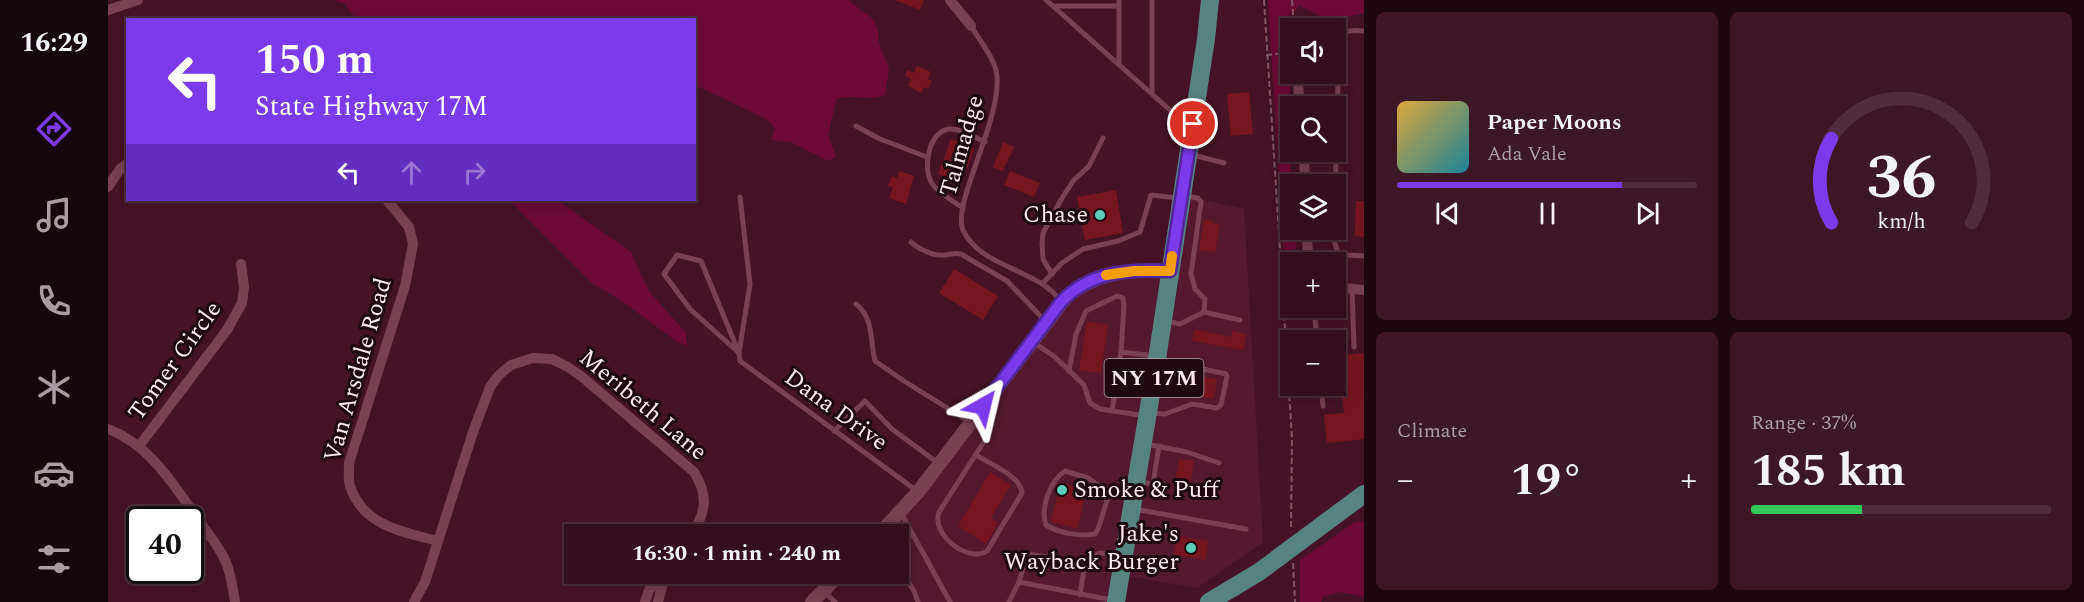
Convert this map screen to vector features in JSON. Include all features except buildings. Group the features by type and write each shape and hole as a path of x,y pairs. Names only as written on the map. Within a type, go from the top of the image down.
{"main road":[{"name":"NY 17M","path":"1117,601 1134,496 1151,445 1148,414 1210,0"},
{"path":"1209,602 1259,572 1364,494"}],"street":[{"path":"108,10 138,0"},
{"path":"950,0 970,26"},
{"path":"108,187 120,169 126,164"},
{"name":"Van Arsdale Road","path":"388,201 409,227 413,244 405,286 348,463 349,486 360,505 373,520 402,532 438,541"},
{"name":"Tomer Circle","path":"139,446 227,330 242,303 244,287 241,264"},
{"path":"889,524 918,492 1061,302 1086,283 1106,275 1170,269"},
{"path":"1346,288 1364,290"},
{"name":"Meribeth Lane","path":"414,602 425,582 473,432 490,387 511,365 533,358 552,359 581,376 694,471 702,486 705,499 703,511 697,524"},
{"path":"108,429 130,439 153,458 220,551 231,577 236,602"},
{"path":"645,602 649,590 655,584"},
{"path":"658,602 663,584"},
{"path":"812,602 829,584"}],"lane":[{"path":"1046,0 1171,111 1193,124"},
{"path":"1152,0 1152,93"},
{"path":"1053,6 1119,3 1119,64"},
{"name":"Talmadge","path":"970,26 994,64 998,88 985,142 963,208 962,227 972,243 1013,270 1042,284 1056,294 1061,302"},
{"path":"1338,96 1340,39 1348,31 1364,31"},
{"path":"856,126 880,140 927,157"},
{"path":"963,208 933,186 926,174 927,157 938,135 944,130 960,131 985,142"},
{"path":"1052,274 1043,258 1043,233 1073,181 1089,166 1103,138"},
{"path":"1188,154 1224,162"},
{"path":"1042,284 1062,263 1083,249 1119,242 1140,232 1151,195 1198,198 1201,202 1191,269 1192,283 1205,299 1204,312"},
{"path":"739,353 750,284 740,197"},
{"path":"1334,240 1338,252 1364,256"},
{"path":"911,242 916,248 940,255 953,252 961,254 1007,281 1046,322"},
{"path":"677,255 701,261 739,353 690,309 664,274 677,255"},
{"path":"1170,269 1191,269"},
{"path":"1352,289 1354,347"},
{"path":"1069,371 1076,334 1086,311 1117,296 1123,298 1121,352 1112,411"},
{"path":"856,304 863,309 869,319 875,361 984,431 985,440 936,519 938,528 945,538 967,553 981,555 987,551 1022,492 1022,486 1014,477 976,455"},
{"path":"1162,320 1180,324 1204,312 1240,320"},
{"path":"1032,341 1055,357 1084,385 1090,403 1100,409 1165,414 1192,404 1219,408 1221,405 1227,376 1225,373 1121,352"},
{"name":"Dana Drive","path":"739,353 740,361 918,492"},
{"path":"1322,396 1323,406"},
{"path":"834,430 865,401 892,429 939,464"},
{"path":"1151,445 1187,452 1219,464"},
{"path":"1110,493 1095,534 1086,536 1054,530 1046,525 1043,517 1051,487 1058,476 1065,471 1088,478 1110,493 1134,496 1246,529"},
{"path":"901,513 950,602"},
{"path":"1009,602 1019,582 1027,554 1085,563 1099,553 1124,555"},
{"path":"1080,595 1085,563"},
{"path":"1019,582 1117,601"},
{"path":"909,583 918,602"},
{"path":"823,590 835,602"}],"path":[{"path":"1264,0 1280,252"},
{"path":"1292,0 1293,18"},
{"path":"1266,55 1280,54"},
{"path":"1284,318 1292,438 1291,531"},
{"path":"1293,561 1295,602"}],"shaded area":[{"path":"334,0 848,0 873,19 878,31 879,44 889,69 885,95 873,98 837,98 828,135 836,157 828,161 791,142 771,140 775,129 768,120 696,85 696,18 355,18 345,4"},
{"path":"1268,0 1364,0 1364,13 1343,18 1324,18 1300,6 1287,18 1280,18 1280,84 1289,84 1290,96 1280,96 1280,162 1290,162 1291,174 1280,174 1280,188"},
{"path":"1182,195 1244,209 1263,542 1197,588 1122,575 1117,602 916,602 907,584 909,584 909,524 887,524 1086,283 1170,271"},
{"path":"510,201 558,201 631,252 648,290 686,333 687,346 676,341 622,301 592,283"},
{"path":"1283,240 1297,240 1294,252 1284,250"},
{"path":"1364,521 1364,597 1341,592 1322,597 1321,602 1300,602 1300,560 1355,522"}],"slow traffic":[{"path":"1106,275 1149,270 1170,271 1172,256"}],"place":[{"name":"Chase","path":"1100,215"},
{"name":"Smoke & Puff","path":"1062,490"},
{"name":"Jake's Wayback Burger","path":"1191,548"}],"route":[{"path":"983,406 1061,302 1076,289 1093,279 1120,272 1170,271 1193,124"}]}
